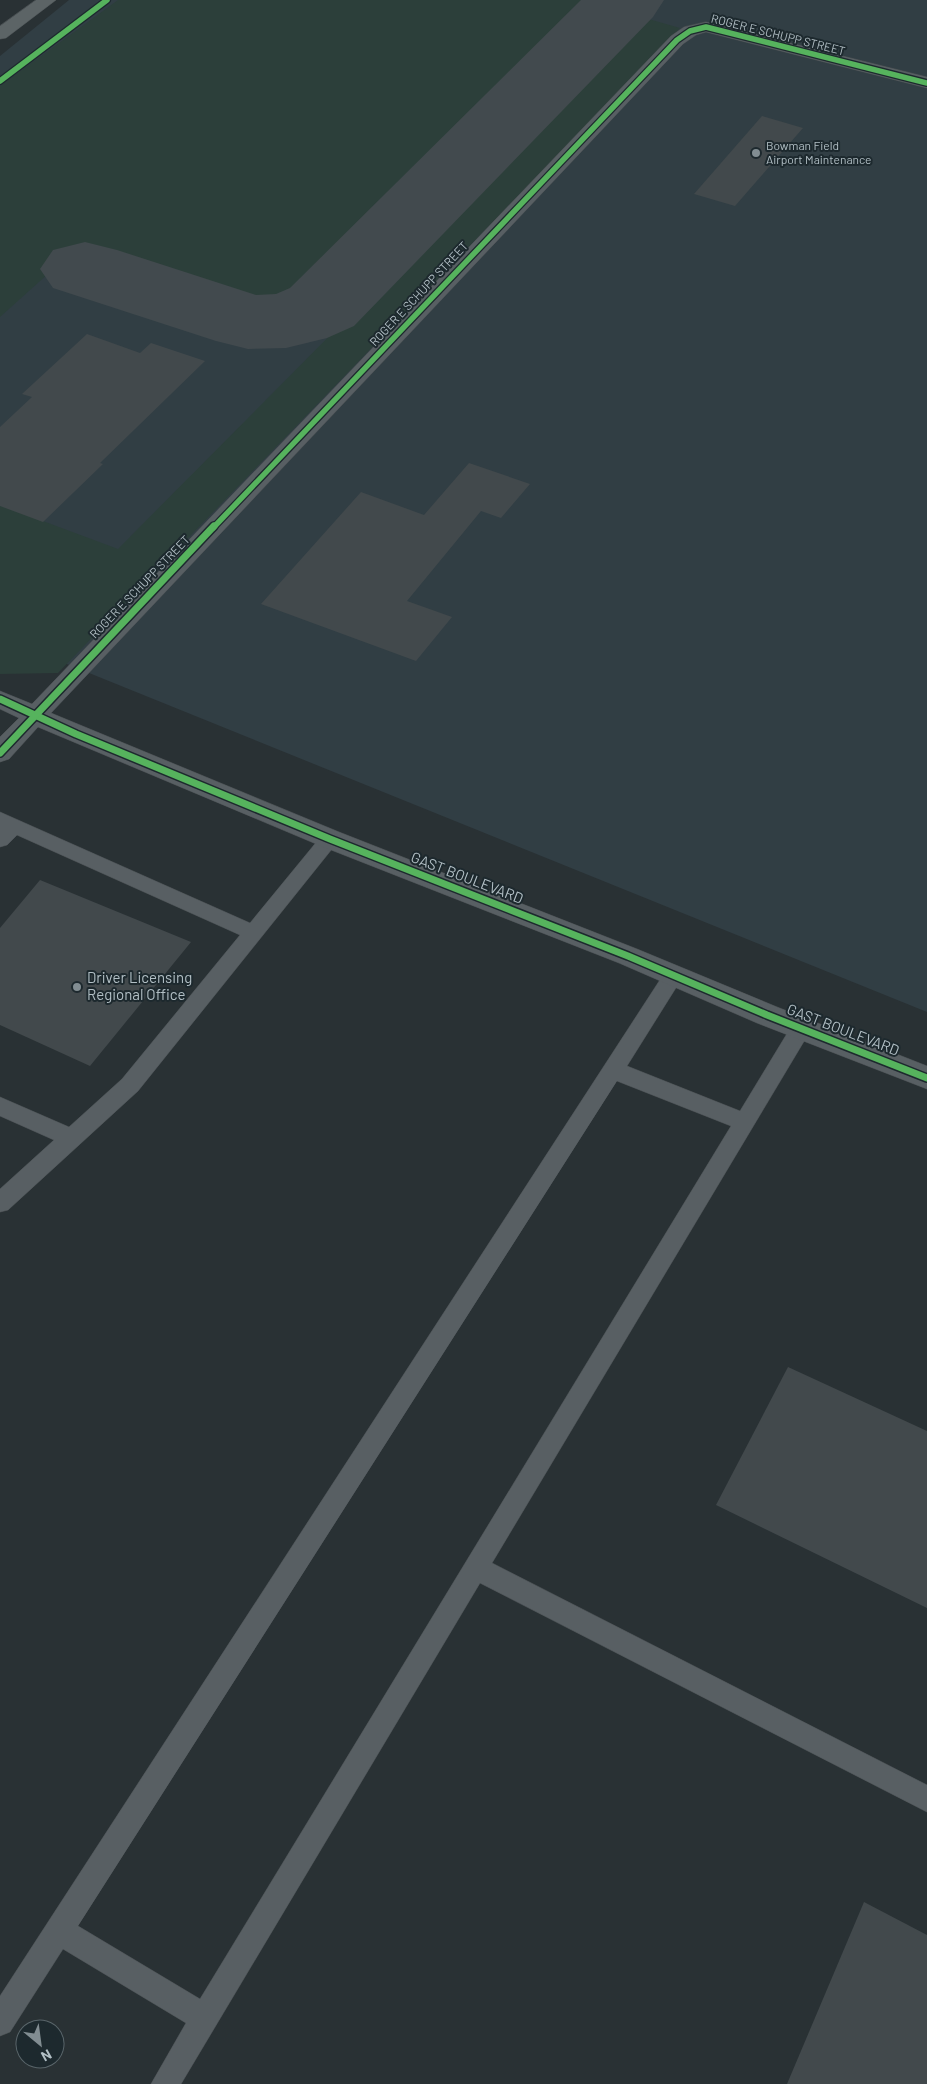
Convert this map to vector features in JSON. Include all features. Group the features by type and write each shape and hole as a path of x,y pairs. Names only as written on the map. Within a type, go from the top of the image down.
{"main road":[{"path":"0,34 47,0"}],"street":[{"name":"ROGER E SCHUPP STREET","path":"0,753 450,276 677,40 690,32 706,27 927,83"},
{"name":"GAST BOULEVARD","path":"0,699 76,734 330,839 674,975 927,1078"}],"lane":[{"path":"0,840 7,822 254,933"},
{"path":"0,1204 130,1085 330,839"},
{"path":"0,2022 674,975"},
{"path":"164,2084 801,1028"},
{"path":"613,1070 746,1122"},
{"path":"0,1106 70,1138"},
{"path":"476,1568 927,1799"},
{"path":"59,1930 204,2018"}],"shaded area":[{"path":"69,0 927,0 927,1012 0,637 0,56"}],"green space":[{"path":"118,0 601,0 309,288 288,297 238,302 78,247 0,317 0,86"},
{"path":"645,18 680,28 58,673 0,674 0,505 118,549"}],"building":[{"name":"Bowman Field Airport Maintenance","path":"762,116 803,128 735,206 694,194"},
{"path":"87,334 140,353 151,343 205,361 100,463 103,464 43,522 0,506 0,427 32,397 22,394"},
{"path":"469,463 530,484 501,518 481,511 407,601 452,617 416,661 261,604 361,492 424,515"},
{"name":"Driver Licensing Regional Office","path":"40,880 191,942 90,1066 0,1025 0,928"},
{"path":"788,1367 927,1431 927,1608 716,1505"},
{"path":"864,1902 927,1935 927,2084 787,2084"}],"taxiway":[{"path":"85,269 248,322 286,320 322,307 625,0"}],"cycle path":[{"path":"0,81 107,0"},
{"path":"0,753 677,40 690,31 706,27 927,83"},
{"path":"0,699 76,734 330,839 628,956 767,1015 927,1078"}],"place":[{"name":"Bowman Field Airport Maintenance","path":"756,153"},
{"name":"Driver Licensing Regional Office","path":"77,987"}]}
